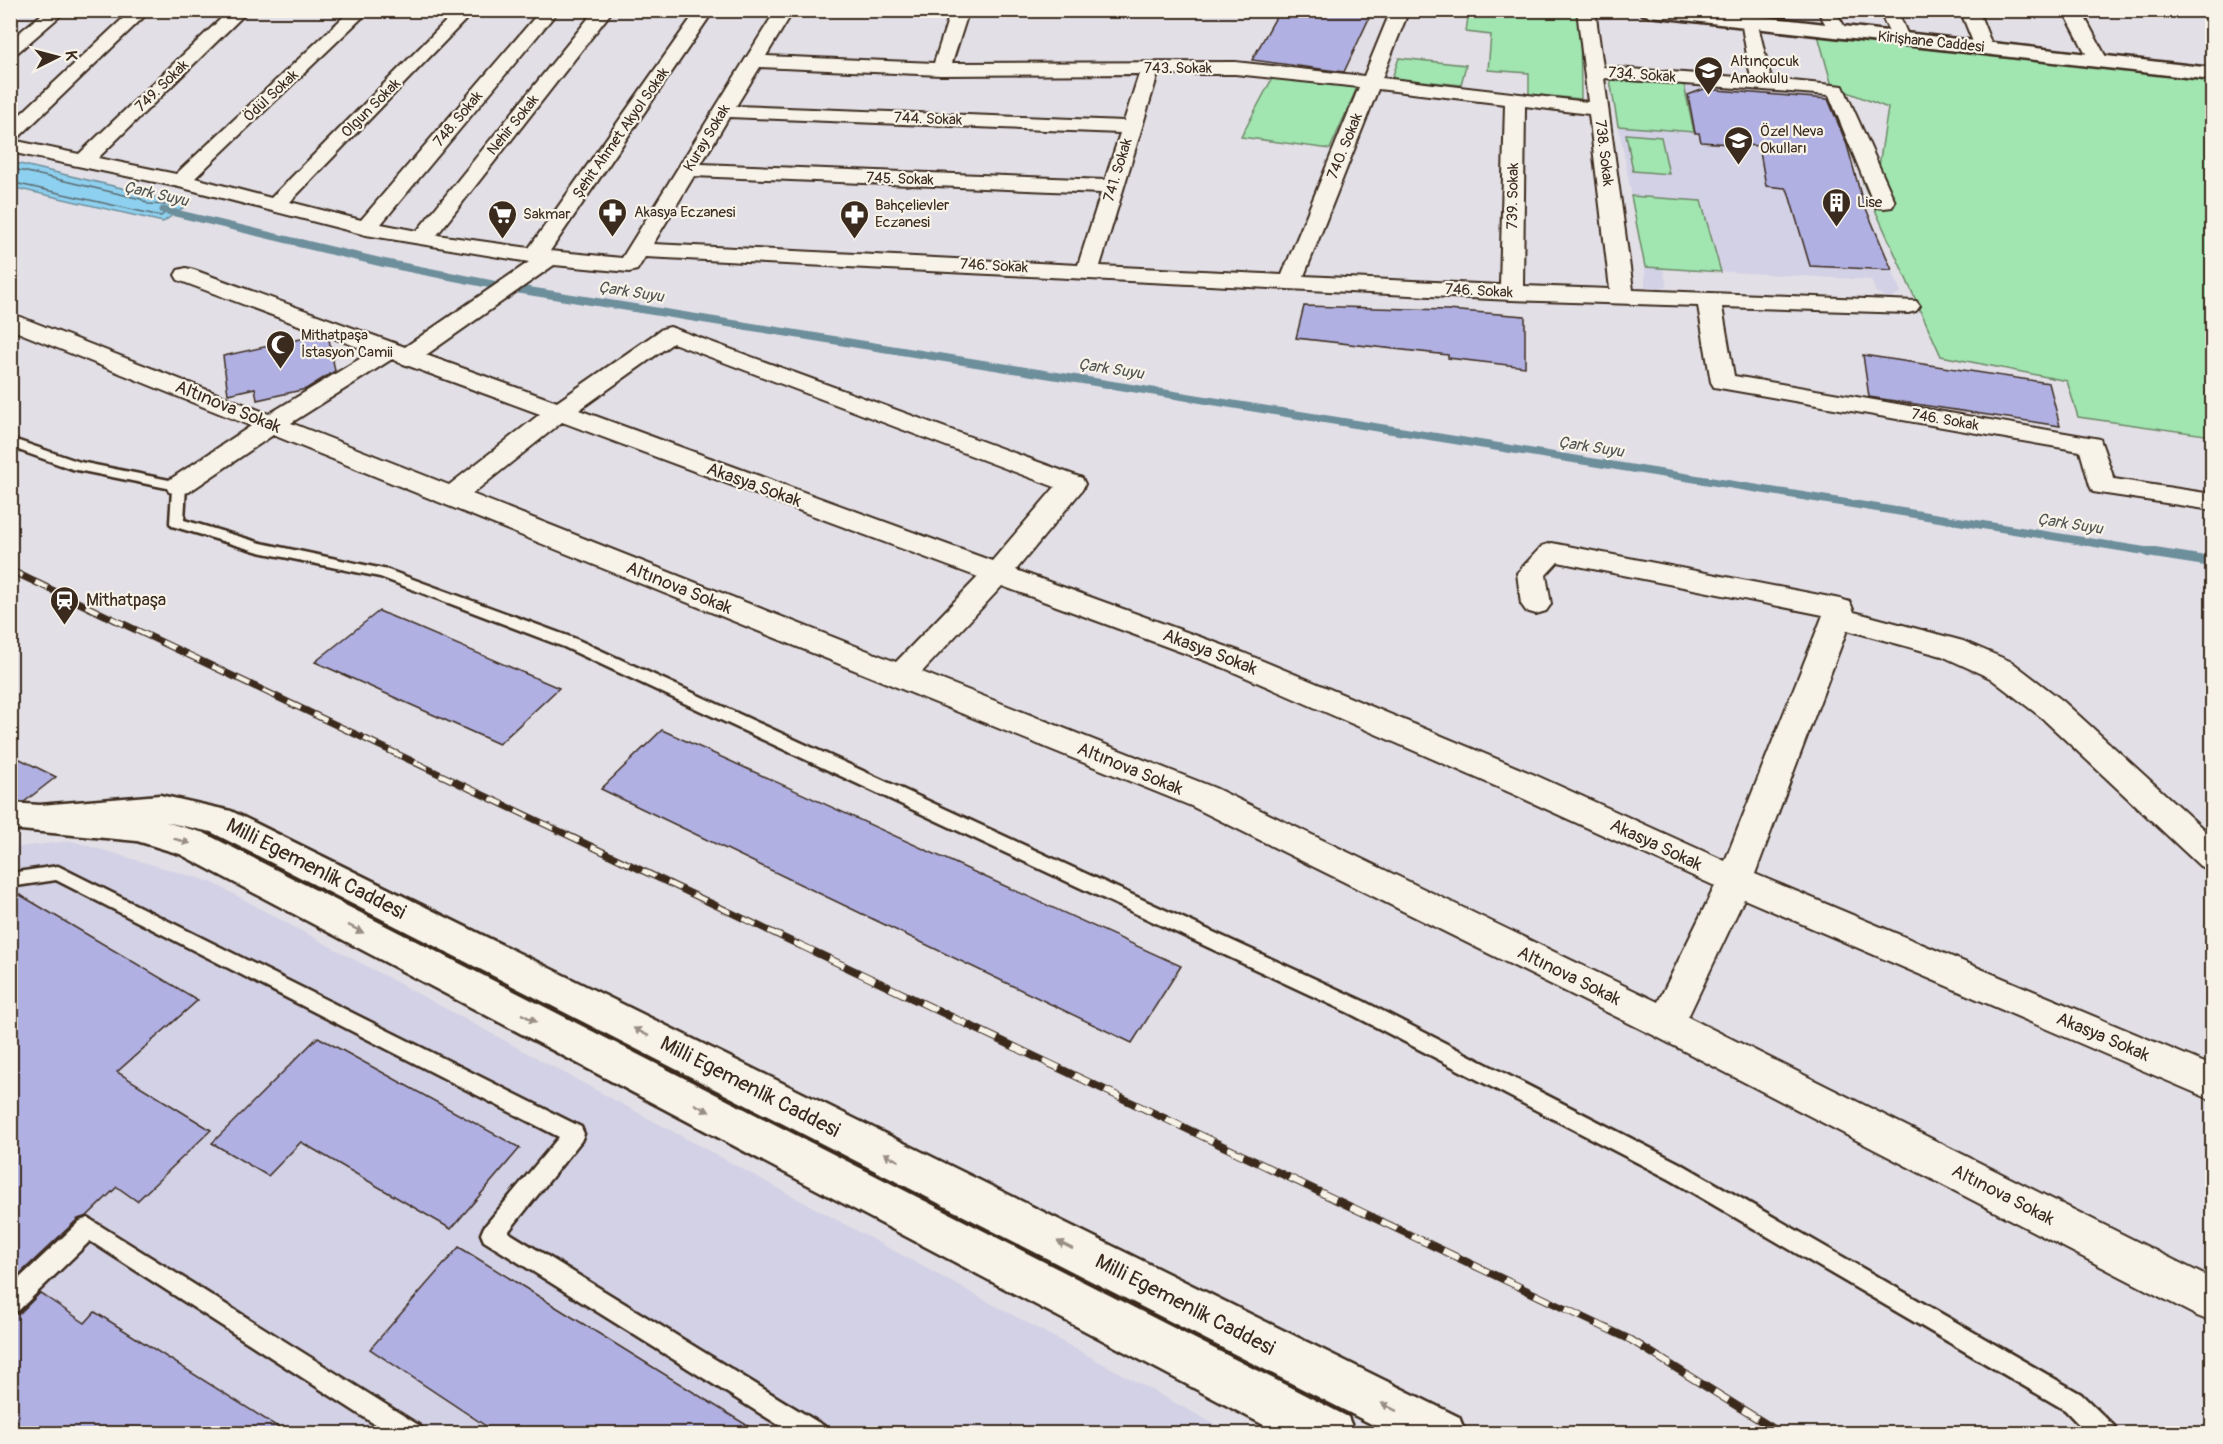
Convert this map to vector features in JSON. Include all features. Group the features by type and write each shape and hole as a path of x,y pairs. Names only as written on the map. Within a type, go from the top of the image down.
{"main road":[{"name":"Kirişhane Caddesi","path":"1656,11 2212,74"},
{"name":"Milli Egemenlik Caddesi","path":"26,817 160,808 219,820 1442,1434"},
{"name":"Milli Egemenlik Caddesi","path":"26,817 137,828 191,843 1331,1434"}],"street":[{"path":"10,49 59,10"},
{"path":"10,135 144,10"},
{"name":"749. Sokak","path":"82,162 241,10"},
{"name":"Ödül Sokak","path":"180,182 362,10"},
{"name":"Olgun Sokak","path":"275,206 467,10"},
{"name":"748. Sokak","path":"366,228 551,10"},
{"name":"Nehir Sokak","path":"422,239 605,10"},
{"name":"Şehit Ahmet Akyol Sokak","path":"180,486 270,425 398,354 494,297 541,259 706,10"},
{"name":"Kuray Sokak","path":"634,257 785,10"},
{"path":"941,69 960,10"},
{"name":"740. Sokak","path":"1290,282 1400,10"},
{"name":"738. Sokak","path":"1586,10 1622,295"},
{"path":"1826,10 1838,31"},
{"path":"1888,10 1900,38"},
{"path":"1969,10 1984,48"},
{"path":"2072,10 2099,61"},
{"path":"1750,21 1762,84"},
{"name":"743. Sokak","path":"754,61 941,69 1235,68 1599,109"},
{"name":"741. Sokak","path":"1087,272 1150,68"},
{"name":"734. Sokak","path":"1594,72 1836,90 1884,202"},
{"name":"739. Sokak","path":"1511,293 1515,100"},
{"name":"744. Sokak","path":"723,111 1132,127"},
{"name":"746. Sokak","path":"10,146 180,182 366,228 541,259 634,257 1087,272 1511,293 1710,299 1723,382 2091,445 2103,486 2212,502"},
{"name":"745. Sokak","path":"687,170 1113,187"},
{"name":"Akasya Sokak","path":"186,275 1233,660 1523,784 1735,880 2212,1083"},
{"path":"1710,299 1908,306"},
{"name":"Altınova Sokak","path":"10,320 1203,797 1666,1024 2212,1301"},
{"path":"451,496 558,413 670,334 1072,484 997,574 900,677"},
{"path":"1536,604 1531,573 1552,552 1840,609 1735,880 1666,1024"},
{"path":"1837,617 1952,648 2001,670 2052,709 2212,857"}],"lane":[{"path":"10,442 77,466 180,486 177,523 259,547 383,573 570,643 1356,1006 1678,1173 2073,1402 2106,1434"},
{"path":"10,880 58,873 574,1134 492,1234 816,1434"},
{"path":"10,1303 88,1228 412,1434"}],"shaded area":[{"name":"Özel Neva Okulları","path":"1610,80 1832,96 1862,198 1901,292 1890,299 1876,292 1871,280 1663,268 1667,287 1658,289 1645,286 1645,267"},
{"path":"72,841 211,882 1231,1433 11,1433 10,848"}],"green space":[{"path":"1403,10 1580,11 1581,99 1529,94 1529,73 1488,70 1491,35 1466,32 1468,17"},
{"path":"1818,35 2212,80 2212,436 2078,417 2067,381 1941,356 1863,183 1877,179 1888,108 1832,86"},
{"path":"1399,58 1466,65 1461,85 1392,78"},
{"path":"1275,73 1359,83 1330,149 1241,137"},
{"path":"1610,80 1684,85 1694,132 1618,126"},
{"path":"1626,134 1661,137 1669,174 1633,171"},
{"path":"1631,196 1701,201 1721,272 1645,267"}],"water":[{"path":"11,162 147,194 148,198 160,197 190,203 163,222 11,187"}],"building":[{"path":"1280,10 1339,10 1371,14 1344,72 1252,60"},
{"path":"1704,89 1828,99 1847,145 1862,199 1892,270 1810,266 1788,191 1785,188 1766,186 1759,146 1701,142 1699,133 1695,133 1688,95"},
{"path":"1304,306 1447,310 1525,316 1525,367 1448,358 1448,355 1296,338"},
{"name":"Mithatpaşa İstasyon Camii","path":"319,335 329,339 335,371 306,389 257,400 255,388 228,394 223,356"},
{"path":"1863,355 2049,383 2060,426 1869,397"},
{"path":"379,611 559,688 499,744 315,662"},
{"path":"662,730 1181,966 1132,1043 601,789"},
{"path":"10,754 56,777 24,802 10,801"},
{"path":"10,889 198,1000 117,1072 211,1130 137,1201 117,1187 87,1216 78,1219 10,1283"},
{"path":"318,1037 520,1148 451,1229 301,1142 268,1176 212,1143"},
{"path":"459,1247 761,1434 498,1434 370,1349"},
{"path":"40,1293 85,1323 95,1312 289,1434 10,1434 10,1316 20,1313"}],"waterway":[{"name":"Çark Suyu","path":"163,210 305,244"},
{"name":"Çark Suyu","path":"299,243 384,263 510,288 2157,553"},
{"name":"Çark Suyu","path":"2148,552 2212,562"}],"railway":[{"path":"10,570 801,946"},
{"path":"798,944 1631,1340 1782,1434"}],"place":[{"name":"Altınçocuk Anaokulu","path":"1709,96"},
{"name":"Özel Neva Okulları","path":"1739,166"},
{"name":"Lise","path":"1836,228"},
{"name":"Akasya Eczanesi","path":"613,238"},
{"name":"Sakmar","path":"502,240"},
{"name":"Bahçelievler Eczanesi","path":"854,240"},
{"name":"Mithatpaşa İstasyon Camii","path":"280,370"},
{"name":"Mithatpaşa","path":"65,626"}]}
